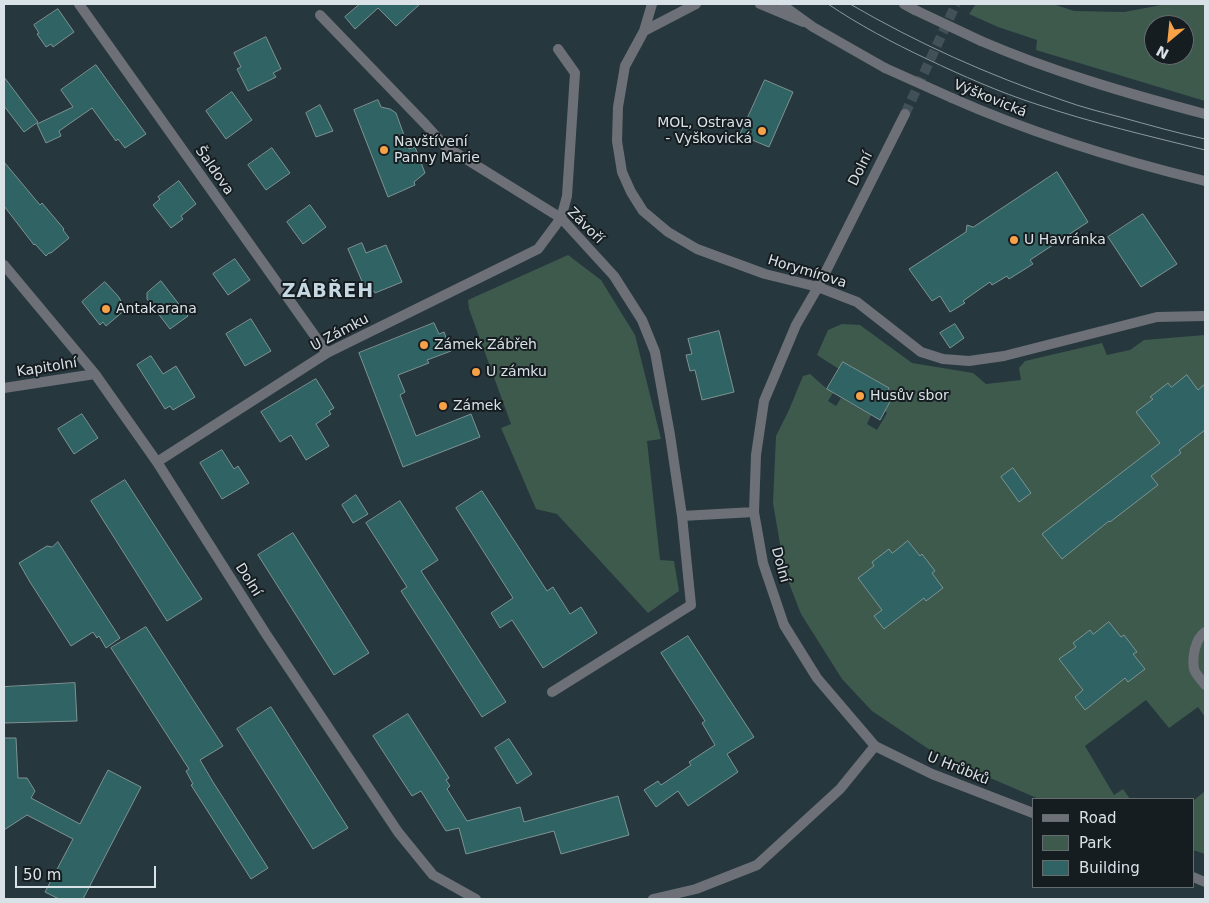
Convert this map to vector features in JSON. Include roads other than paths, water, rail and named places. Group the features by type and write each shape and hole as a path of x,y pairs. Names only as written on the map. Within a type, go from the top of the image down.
{"street":[{"name":"Šaldova","path":"79,4 327,353"},
{"name":"Horymírova","path":"652,4 644,31 626,66 618,107 617,140 622,172 631,192 643,211 668,232 697,249 765,274 818,286 857,302 921,352 943,359 969,361 1004,356 1157,317 1205,316"},
{"path":"644,31 696,4"},
{"path":"760,4 813,27"},
{"name":"Výškovická","path":"781,4 813,27 885,68 952,98 1012,123 1058,139 1205,181"},
{"path":"904,4 1016,55 1072,75 1205,114"},
{"name":"Závoří","path":"320,15 445,146 561,218 614,276 642,320 655,352 682,516 691,605 552,692"},
{"path":"558,49 575,73 567,196 561,218"},
{"name":"Dolní","path":"875,746 816,678 784,626 763,563 754,512 756,455 764,401 796,325 818,286 904,114"},
{"name":"U Zámku","path":"157,462 327,353 538,249 561,218"},
{"name":"Dolní","path":"4,265 95,374 157,462 266,634 398,832 433,875 476,899"},
{"name":"Kapitolní","path":"4,388 95,374"},
{"path":"682,516 754,512"},
{"path":"1205,632 1201,635 1194,653 1194,670 1205,685"},
{"path":"653,899 696,889 757,865 840,789 875,746"},
{"name":"U Hrůbků","path":"875,746 932,774 1032,813"}],"tunnel":[{"path":"905,114 956,4"}],"tram line":[{"path":"828,4 902,47 954,72 1008,94 1120,129 1205,150"},
{"path":"850,4 927,45 1007,80 1084,107 1205,139"}],"place":[{"name":"MOL, Ostrava - Vyškovická","path":"762,131"},
{"name":"Navštívení Panny Marie","path":"384,150"},
{"name":"U Havránka","path":"1014,240"},
{"name":"Antakarana","path":"106,309"},
{"name":"Zámek Zábřeh","path":"424,345"},
{"name":"U zámku","path":"476,372"},
{"name":"Husův sbor","path":"860,396"},
{"name":"Zámek","path":"443,406"}],"district":[{"name":"ZÁBŘEH","path":"328,292"}]}
